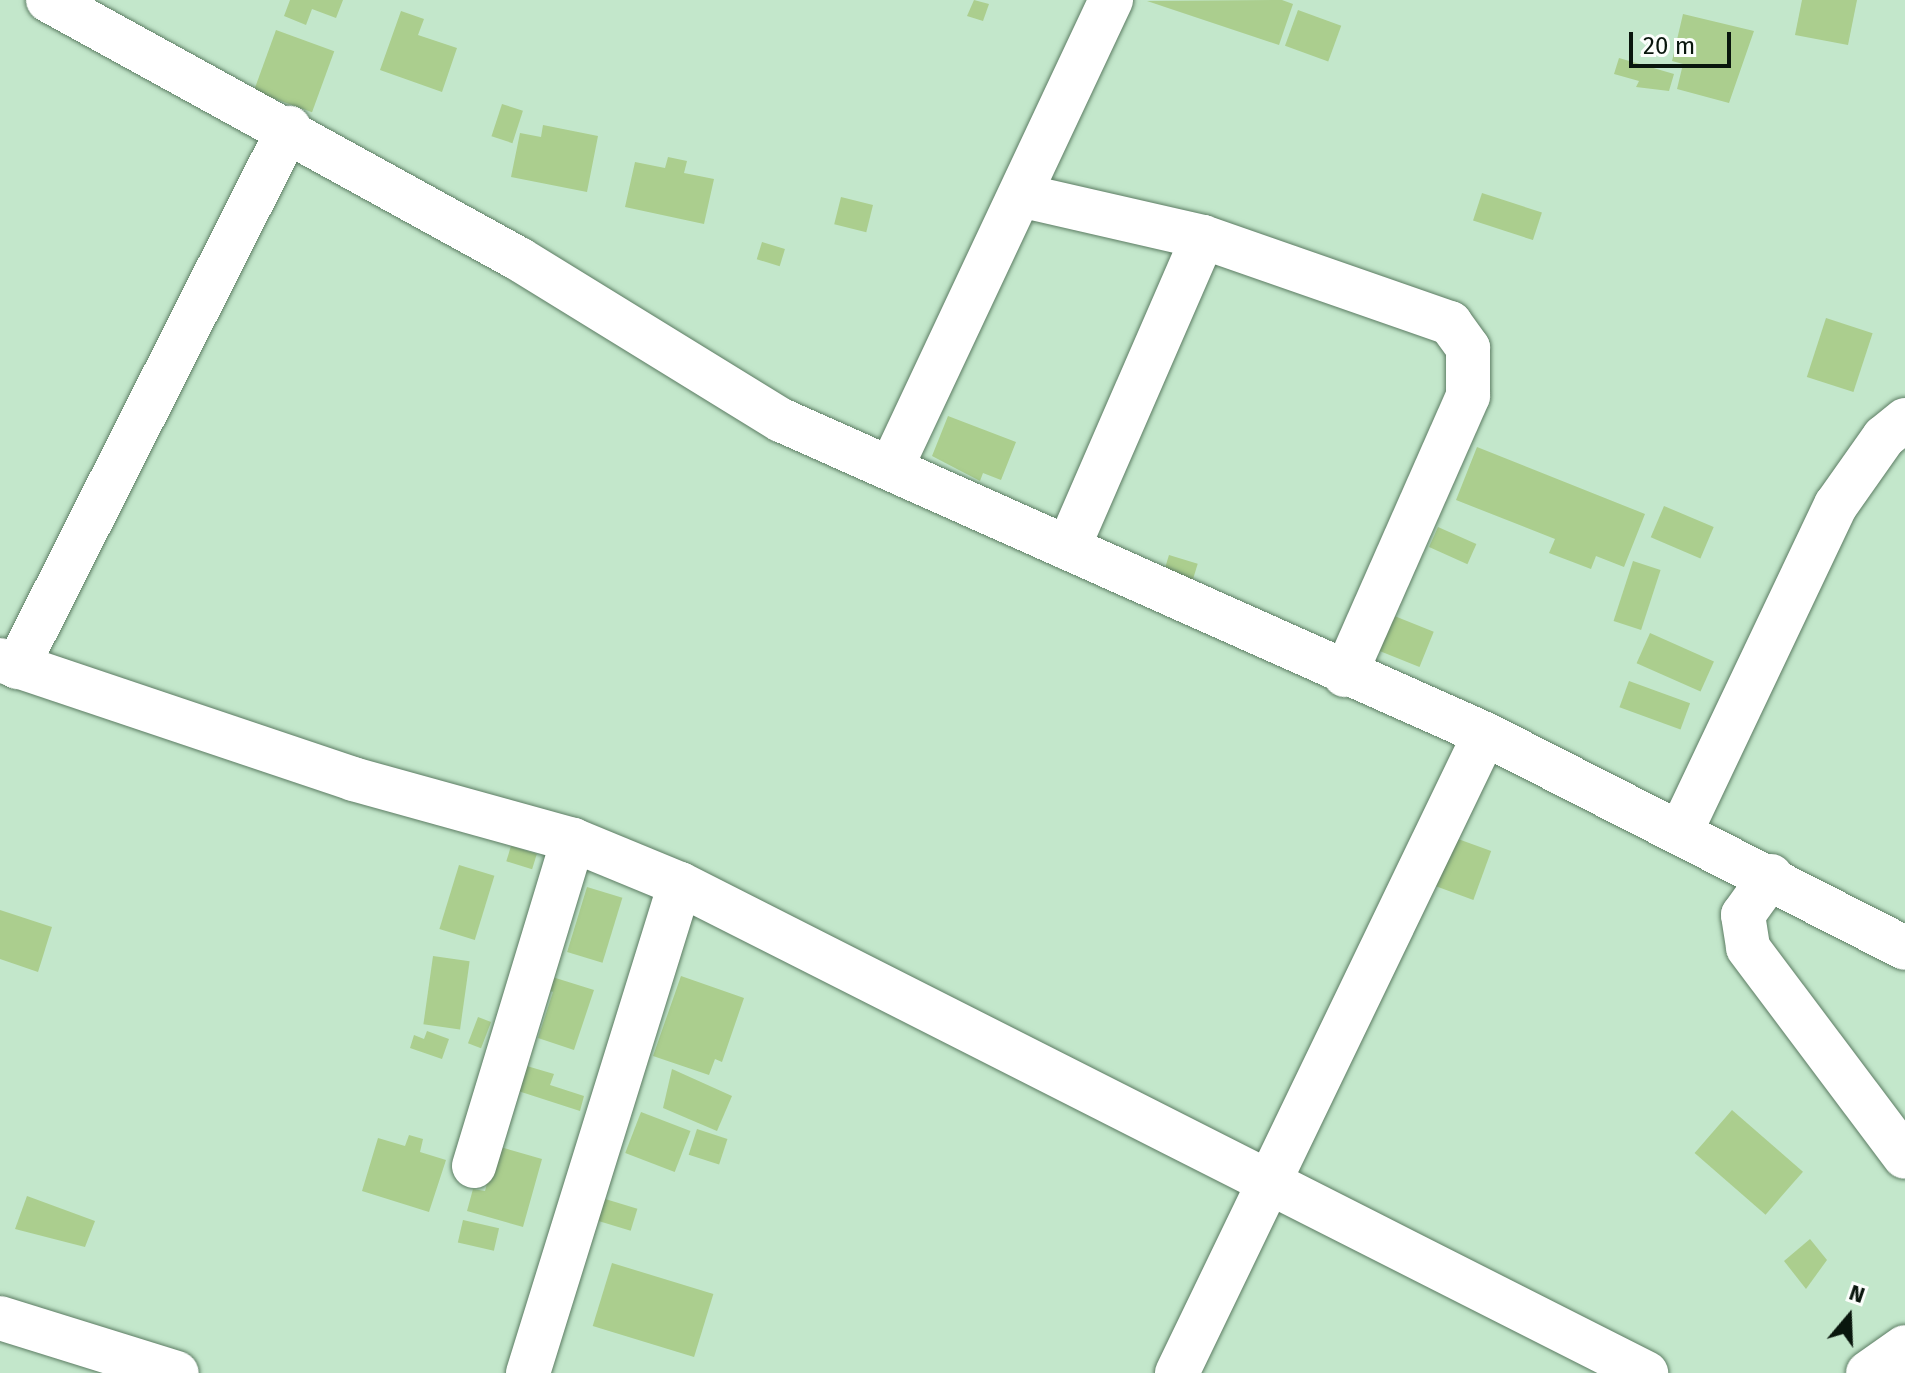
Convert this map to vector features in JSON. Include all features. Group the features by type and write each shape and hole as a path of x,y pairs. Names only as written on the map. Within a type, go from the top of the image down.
{"street":[{"path":"48,0 289,128 781,420 892,466 1345,675 1485,734 1771,876 1905,948"},
{"path":"892,466 1024,196 1111,0"},
{"path":"289,128 9,664 353,779 573,840 680,884 1646,1373"},
{"path":"1024,196 1203,237 1450,323 1468,348 1468,396 1345,675"},
{"path":"1068,548 1203,237"},
{"path":"1681,831 1836,505 1884,437 1905,420"},
{"path":"1177,1373 1266,1181 1485,734"},
{"path":"474,1166 573,840"},
{"path":"1771,876 1743,915 1748,948 1905,1157"},
{"path":"528,1373 680,884"},
{"path":"1,1319 177,1373"},
{"path":"1868,1373 1905,1347"}],"building":[{"path":"290,0 343,0 336,18 312,9 306,25 284,16"},
{"path":"974,0 989,4 983,21 967,16"},
{"path":"1282,0 1293,4 1279,45 1147,1"},
{"path":"1802,0 1857,0 1848,45 1795,35"},
{"path":"1298,10 1341,26 1328,61 1285,46"},
{"path":"401,11 424,19 418,35 457,48 442,92 380,70"},
{"path":"1683,14 1754,31 1729,103 1677,89 1683,64 1672,61"},
{"path":"276,30 334,51 312,112 254,91"},
{"path":"1619,58 1674,74 1669,91 1636,87 1639,81 1614,74"},
{"path":"502,104 523,111 512,143 491,136"},
{"path":"543,125 598,136 587,192 511,177 520,133 541,137"},
{"path":"668,157 687,161 684,173 714,179 704,224 625,207 635,162 665,168"},
{"path":"1482,193 1542,212 1533,240 1473,221"},
{"path":"841,197 873,205 866,232 834,224"},
{"path":"762,242 785,249 780,266 757,259"},
{"path":"1826,318 1873,333 1853,392 1807,377"},
{"path":"948,416 1016,442 1001,480 983,473 980,481 932,456"},
{"path":"1477,447 1645,514 1624,567 1596,556 1591,569 1549,553 1555,539 1456,500"},
{"path":"1664,506 1714,527 1700,558 1651,537"},
{"path":"1438,527 1476,544 1467,564 1429,547"},
{"path":"1169,555 1198,564 1190,589 1161,580"},
{"path":"1633,561 1661,570 1641,630 1614,621"},
{"path":"1392,615 1434,632 1419,667 1378,650"},
{"path":"1650,633 1714,661 1701,692 1637,663"},
{"path":"1629,681 1690,703 1681,730 1619,707"},
{"path":"1447,835 1491,851 1473,900 1429,884"},
{"path":"511,846 537,854 532,869 506,861"},
{"path":"459,865 494,876 475,940 439,929"},
{"path":"587,887 622,898 603,963 567,952"},
{"path":"0,910 52,927 38,972 0,959"},
{"path":"433,956 470,961 460,1029 423,1024"},
{"path":"546,975 594,990 574,1050 538,1038 553,992 542,988"},
{"path":"681,976 744,998 722,1062 715,1059 709,1075 653,1056"},
{"path":"478,1017 491,1022 481,1048 468,1043"},
{"path":"427,1031 449,1039 442,1059 410,1048 414,1035 424,1039"},
{"path":"520,1064 554,1074 550,1085 584,1096 580,1111 512,1089"},
{"path":"672,1069 732,1096 717,1131 663,1108"},
{"path":"1732,1110 1803,1172 1766,1215 1695,1153"},
{"path":"641,1112 690,1131 675,1172 625,1153"},
{"path":"697,1129 727,1139 719,1165 689,1155"},
{"path":"409,1135 423,1139 420,1152 446,1160 429,1212 362,1191 378,1138 405,1146"},
{"path":"497,1146 542,1159 523,1227 467,1211 473,1189 485,1191"},
{"path":"27,1196 95,1221 85,1247 15,1229"},
{"path":"602,1198 637,1209 631,1231 595,1220"},
{"path":"463,1220 499,1228 494,1251 458,1242"},
{"path":"1810,1239 1827,1260 1806,1289 1784,1261"},
{"path":"612,1263 713,1294 694,1357 593,1326"}]}
